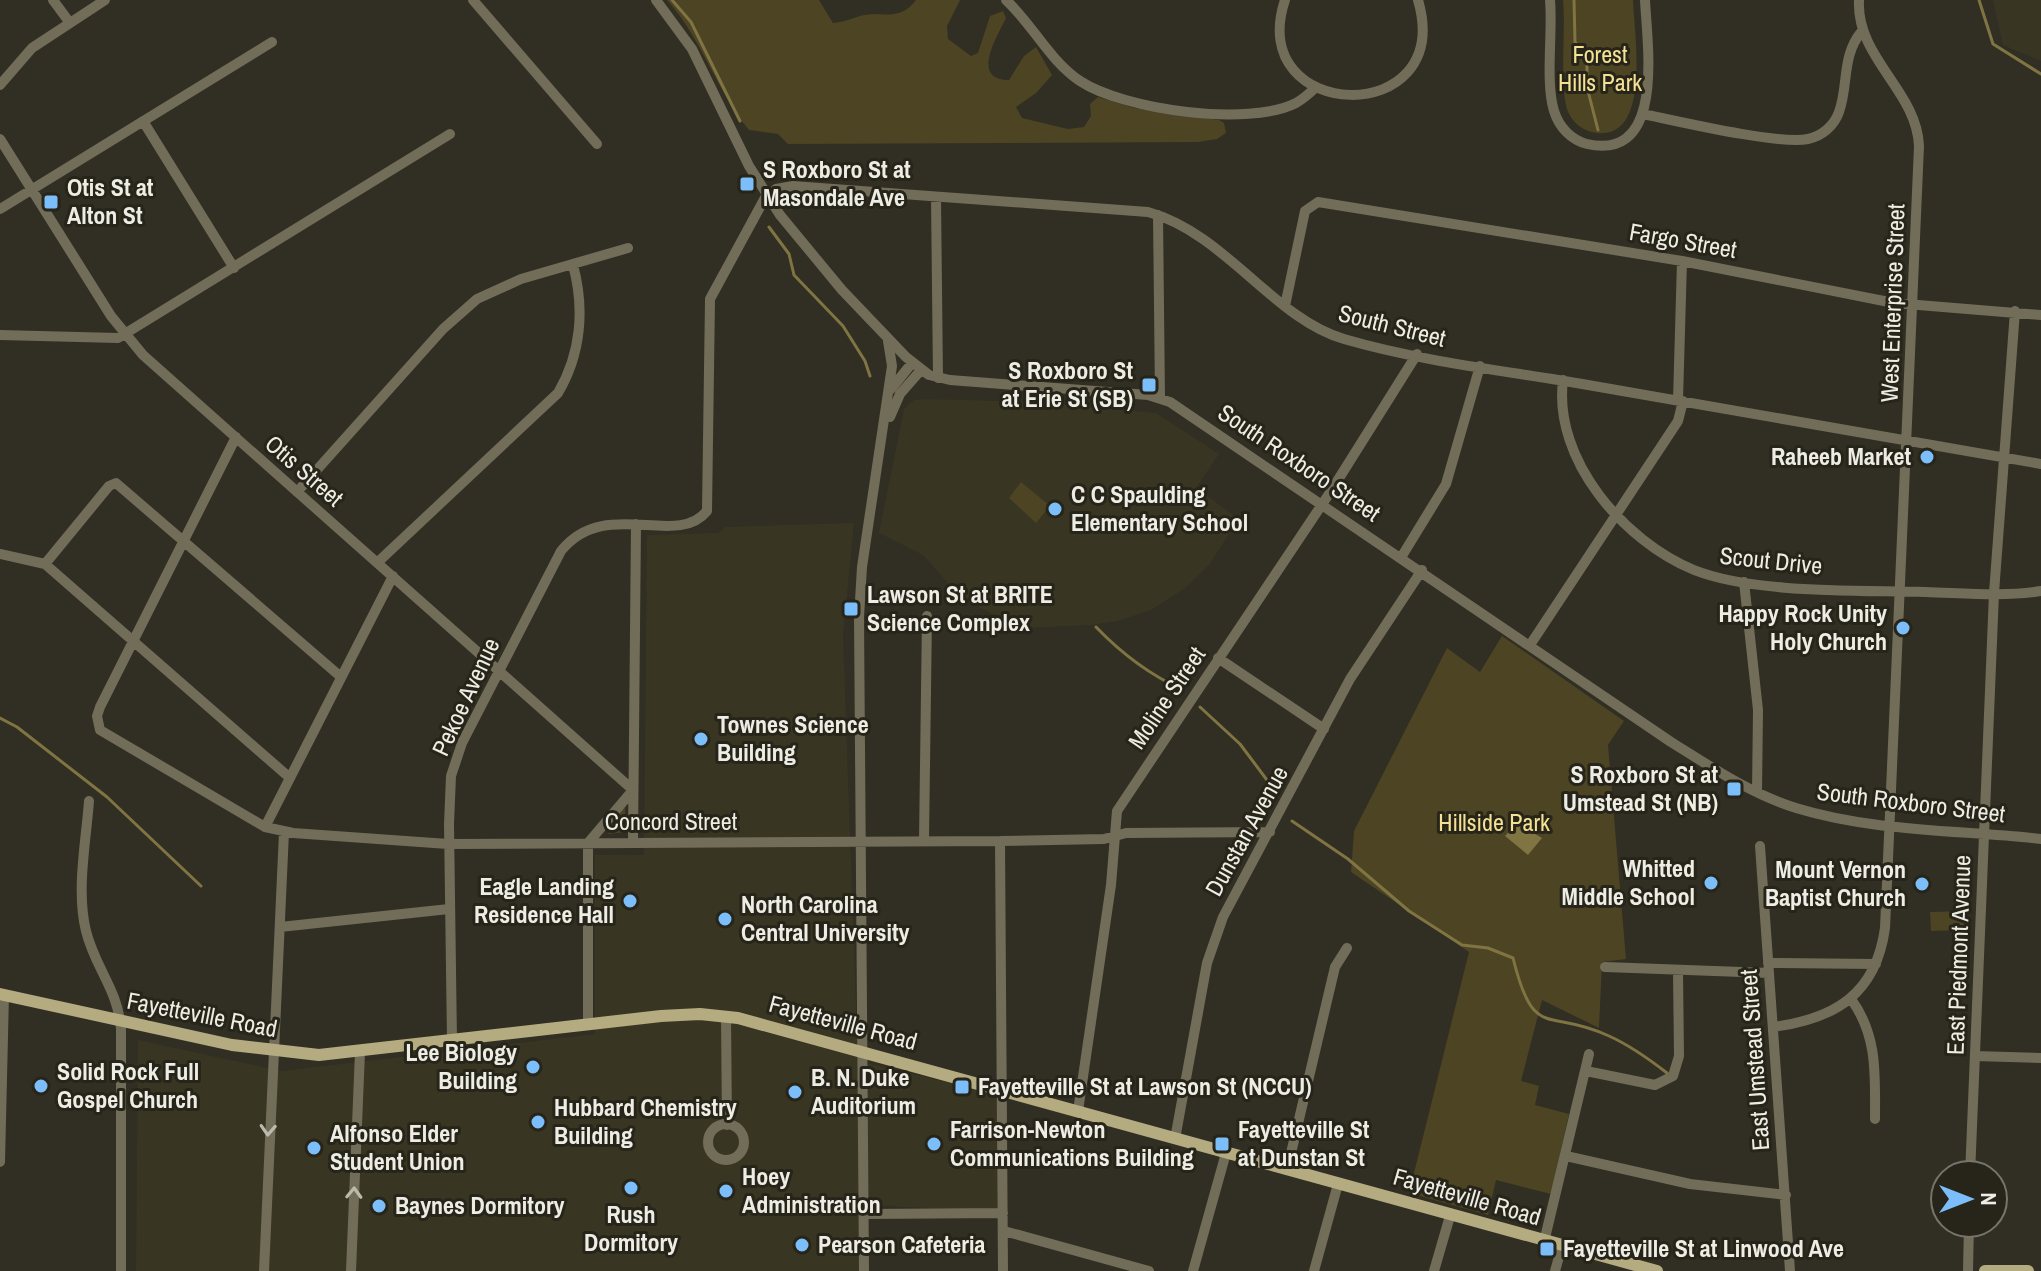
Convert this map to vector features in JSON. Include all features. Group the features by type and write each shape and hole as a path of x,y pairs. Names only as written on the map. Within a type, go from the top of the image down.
{"main road":[{"name":"Fayetteville Road","path":"2,994 272,1052 319,1055 669,1015 726,1017 863,1051 1657,1271"},
{"path":"1985,1271 2028,1271"}],"street":[{"path":"53,0 70,23"},
{"path":"0,85 32,48 105,0"},
{"path":"473,0 597,144"},
{"name":"South Roxboro Street","path":"656,0 692,49 766,196 842,290 916,367 938,378 1160,398 1182,408 1671,742 1757,792 1814,813 2041,839"},
{"path":"1006,0 1059,65 1092,88 1116,98 1175,110 1244,113 1296,103 1316,87"},
{"path":"1285,0 1280,27 1285,51 1297,72 1316,87 1334,95 1364,96 1399,79 1413,62 1421,42 1423,21 1418,0"},
{"path":"1550,0 1553,107 1567,133 1580,142 1613,145 1627,135 1643,114 1648,87 1645,0"},
{"path":"1643,114 1773,138 1809,139 1826,131 1835,120 1848,54 1862,31 1859,0"},
{"name":"West Enterprise Street","path":"1862,31 1913,117 1918,133 1908,441 1885,928 1876,964"},
{"path":"0,209 272,42"},
{"path":"143,121 234,268"},
{"path":"0,335 113,339 124,335 450,134"},
{"name":"Otis Street","path":"0,139 124,335 633,790"},
{"name":"South Street","path":"766,196 776,189 793,186 1133,210 1158,215 1232,259 1285,306 1341,338 1480,366 2041,464"},
{"name":"Pekoe Avenue","path":"452,1041 448,844 450,787 456,759 568,542 590,527 696,521 709,504 710,299 766,196"},
{"path":"936,198 938,378"},
{"name":"Fargo Street","path":"1285,306 1305,211 1318,202 1682,261 1913,305 2041,315"},
{"path":"1158,215 1160,398"},
{"path":"297,492 463,310 503,286 628,248"},
{"path":"1530,645 1678,421 1682,261"},
{"path":"378,562 558,393 571,371 578,344 579,295 573,265"},
{"name":"East Piedmont Avenue","path":"1971,1159 1994,593 2015,311"},
{"path":"864,1271 860,591 892,366 888,339"},
{"name":"Moline Street","path":"1078,1111 1108,912 1114,836 1122,802 1323,503 1417,354"},
{"path":"1402,556 1446,484 1480,366"},
{"path":"889,390 916,367"},
{"path":"884,438 898,396 916,367"},
{"name":"Scout Drive","path":"1563,380 1566,424 1578,461 1618,514 1670,557 1705,573 1744,582 1901,591 2041,591"},
{"path":"133,641 236,437"},
{"path":"45,564 109,486 116,483 341,677"},
{"path":"633,842 636,524"},
{"path":"0,554 45,564 290,778"},
{"name":"Dunstan Avenue","path":"1175,1139 1213,944 1233,896 1364,656 1422,570"},
{"path":"265,827 393,576"},
{"path":"1744,582 1758,710 1757,792"},
{"path":"924,841 927,616"},
{"name":"Concord Street","path":"133,641 100,707 97,716 100,730 265,827 284,832 448,844 1000,841 1126,833 1270,832"},
{"path":"1218,658 1324,729"},
{"path":"588,1024 588,843 633,790"},
{"path":"89,801 85,923 93,950 112,983 121,1021 121,1271"},
{"path":"264,1271 284,832"},
{"path":"1000,841 1003,1271"},
{"name":"East Umstead Street","path":"1760,846 1790,1271"},
{"path":"280,927 449,909"},
{"path":"1287,1170 1335,967 1347,948"},
{"path":"1605,967 1678,971 1876,964"},
{"path":"1773,1027 1821,1017 1851,999 1876,964"},
{"path":"1586,1071 1655,1085 1675,1073 1679,1056 1678,971"},
{"path":"0,1162 2,994"},
{"path":"1851,999 1862,1014 1873,1042 1875,1119"},
{"path":"726,1017 727,1125"},
{"path":"351,1271 360,1052"},
{"path":"1544,1242 1589,1054"},
{"path":"1975,1056 2041,1058"},
{"path":"1193,1271 1226,1153"},
{"path":"1566,1156 1690,1184 1786,1195"},
{"path":"1314,1271 1338,1184"},
{"path":"864,1214 1003,1213"},
{"path":"1434,1271 1450,1216"},
{"path":"1004,1231 1149,1271"},
{"path":"1968,1271 1969,1239"},
{"path":"1555,1271 1562,1246"}],"shaded area":[{"path":"1993,0 2041,0 2041,61 2003,45"},
{"name":"C C Spaulding Elementary School","path":"914,400 1032,402 1156,413 1219,454 1196,488 1239,519 1209,565 1184,589 1151,610 1118,621 1091,625 1022,628 980,608 949,584 923,555 879,533 904,409"},
{"name":"North Carolina Central University","path":"854,523 843,636 858,1061 997,1094 997,1211 862,1205 863,1271 136,1271 138,1040 282,1071 595,1034 595,855 644,855 647,535 718,533 725,527"},
{"path":"1517,823 1542,838 1528,855 1505,836"}],"green space":[{"path":"667,0 819,0 833,23 865,15 895,14 916,0 960,0 947,26 948,39 971,56 978,53 990,16 1003,11 1006,18 990,56 991,73 997,78 1009,80 1024,56 1036,47 1052,75 1036,93 1016,107 1022,118 1068,129 1084,127 1091,116 1090,104 1098,97 1134,108 1219,120 1224,123 1226,133 1217,139 1198,142 788,144 778,134 749,130 737,115 690,31"},
{"name":"Forest Hills Park","path":"1563,0 1633,0 1637,58 1633,102 1626,119 1614,130 1588,131 1576,123 1568,112 1564,88"},
{"path":"1021,482 1050,506 1036,523 1009,498"},
{"name":"Hillside Park","path":"1502,636 1624,721 1608,745 1626,959 1602,962 1599,1028 1542,1000 1521,1081 1539,1086 1535,1105 1569,1114 1551,1194 1496,1180 1488,1215 1409,1193 1469,952 1351,872 1354,831 1447,648 1480,672"},
{"path":"625,808 626,832 608,834 621,809"},
{"path":"1966,911 1966,930 1931,931 1930,912"}],"waterway":[{"path":"672,0 691,22 740,121"},
{"path":"1574,0 1575,42 1587,58 1587,87 1598,130"},
{"path":"1979,0 1993,44 2041,74"},
{"path":"769,227 789,254 794,275 843,326 865,361 870,376"},
{"path":"1096,627 1136,663 1183,690"},
{"path":"1200,707 1240,744 1276,792"},
{"path":"0,718 17,727 107,797 201,886"},
{"path":"1292,821 1348,859 1409,911 1462,945 1488,948 1513,958 1528,1002 1537,1012 1546,1018 1609,1036 1667,1073"}],"place":[{"name":"S Roxboro St at Masondale Ave","path":"747,184"},
{"name":"Otis St at Alton St","path":"51,202"},
{"name":"S Roxboro St at Erie St (SB)","path":"1149,385"},
{"name":"Raheeb Market","path":"1927,457"},
{"name":"C C Spaulding Elementary School","path":"1055,509"},
{"name":"Lawson St at BRITE Science Complex","path":"851,609"},
{"name":"Happy Rock Unity Holy Church","path":"1903,628"},
{"name":"Townes Science Building","path":"701,739"},
{"name":"S Roxboro St at Umstead St (NB)","path":"1734,789"},
{"name":"Whitted Middle School","path":"1711,883"},
{"name":"Mount Vernon Baptist Church","path":"1922,884"},
{"name":"Eagle Landing Residence Hall","path":"630,901"},
{"name":"North Carolina Central University","path":"725,919"},
{"name":"Lee Biology Building","path":"533,1067"},
{"name":"Solid Rock Full Gospel Church","path":"41,1086"},
{"name":"Fayetteville St at Lawson St (NCCU)","path":"962,1087"},
{"name":"B. N. Duke Auditorium","path":"795,1092"},
{"name":"Hubbard Chemistry Building","path":"538,1122"},
{"name":"Farrison-Newton Communications Building","path":"934,1144"},
{"name":"Fayetteville St at Dunstan St","path":"1222,1144"},
{"name":"Alfonso Elder Student Union","path":"314,1148"},
{"name":"Rush Dormitory","path":"631,1188"},
{"name":"Hoey Administration","path":"726,1191"},
{"name":"Baynes Dormitory","path":"379,1206"},
{"name":"Pearson Cafeteria","path":"802,1245"},
{"name":"Fayetteville St at Linwood Ave","path":"1547,1249"}]}
